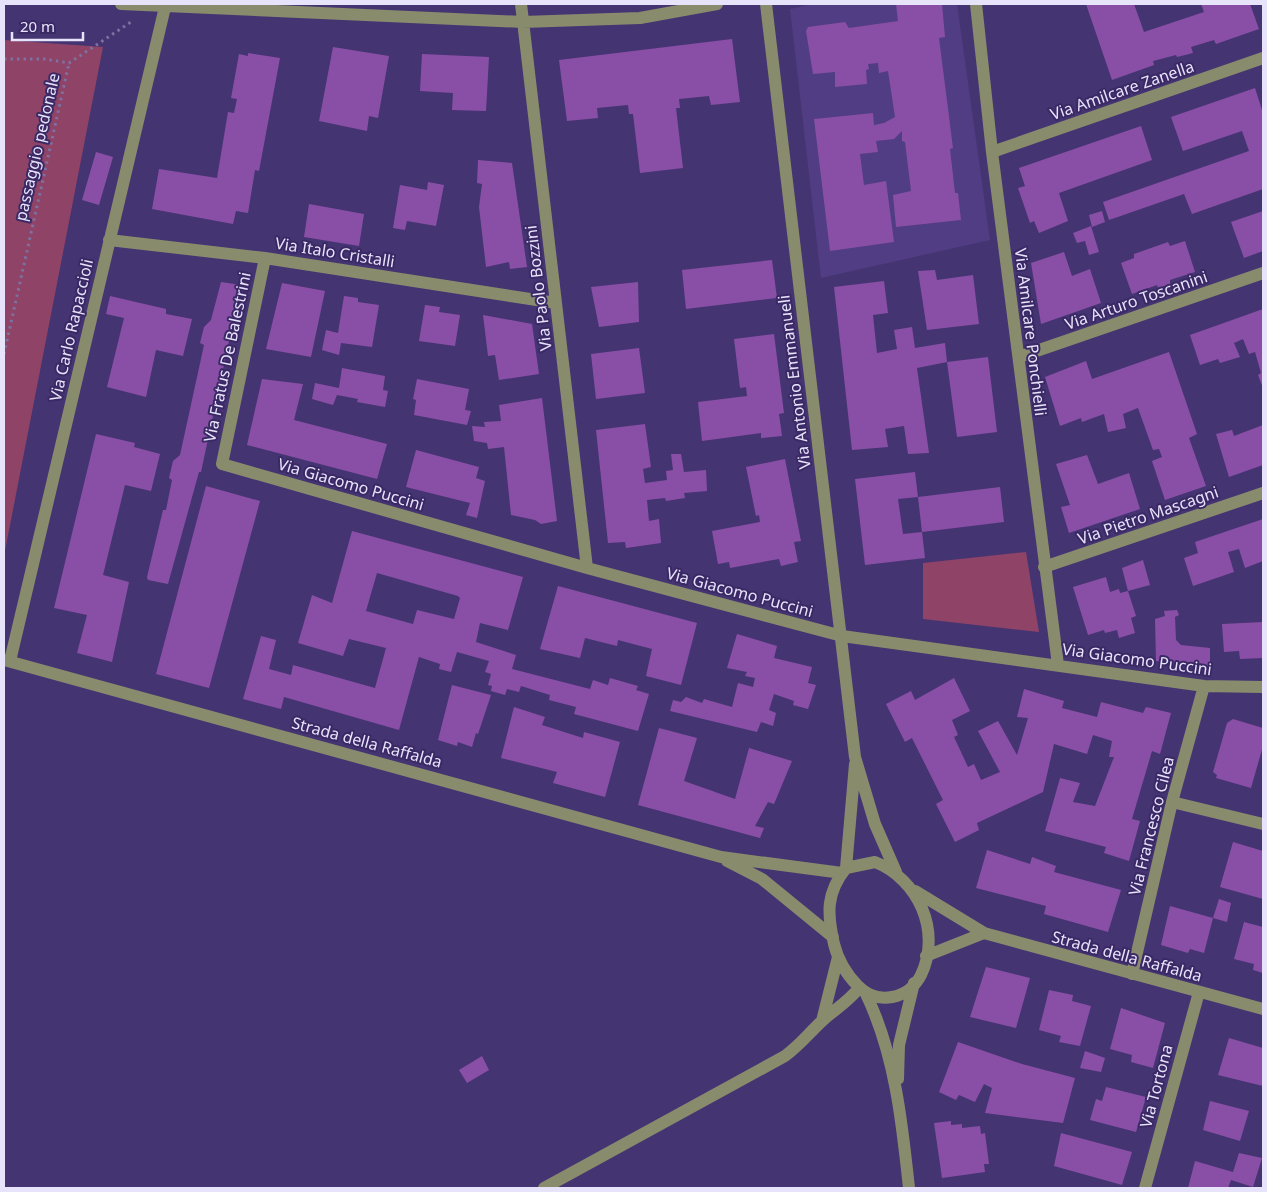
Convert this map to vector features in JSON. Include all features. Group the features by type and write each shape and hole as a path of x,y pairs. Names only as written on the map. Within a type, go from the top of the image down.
{"street":[{"path":"121,4 523,22 640,18 717,4"},
{"name":"Via Paolo Bozzini","path":"521,4 587,568"},
{"name":"Via Antonio Emmanueli","path":"766,4 855,757 875,824 896,872"},
{"name":"Via Amilcare Ponchielli","path":"976,4 992,152 1044,568 1058,665"},
{"name":"Via Carlo Rapaccioli","path":"7,660 109,240 160,6"},
{"name":"Via Amilcare Zanella","path":"992,152 1263,58"},
{"name":"Via Italo Cristalli","path":"109,240 265,258 556,303"},
{"name":"Via Fratus De Balestrini","path":"222,464 265,258"},
{"name":"Via Arturo Toscanini","path":"1018,357 1263,273"},
{"name":"Via Giacomo Puccini","path":"222,464 587,568 842,636 1204,686 1263,686"},
{"name":"Via Pietro Mascagni","path":"1044,568 1263,493"},
{"name":"Strada della Raffalda","path":"7,660 721,857 844,871 875,862 896,872 915,891 984,933 1263,1009"},
{"name":"Via Francesco Cilea","path":"1132,974 1172,802 1204,686"},
{"name":"Via Antonio Emmanueli","path":"844,871 855,757"},
{"path":"1172,802 1263,824"},
{"name":"Strada della Raffalda","path":"721,857 762,879 832,937"},
{"path":"844,871 832,889 828,908 832,937 842,967 862,991 879,1021 897,1094 909,1188"},
{"name":"Strada della Raffalda","path":"862,991 882,999 896,997 920,977 926,956 928,928 924,909 915,891"},
{"path":"926,956 984,933"},
{"path":"822,1021 838,957"},
{"path":"897,1094 899,1045 914,983"},
{"path":"544,1188 785,1056 803,1043 822,1021 862,991"},
{"name":"Via Tortona","path":"1145,1188 1198,992"}],"path":[{"path":"4,59 44,58 69,63 160,6"},
{"name":"passaggio pedonale","path":"4,354 69,63"}],"shaded area":[{"path":"813,4 957,4 990,240 821,278 790,9"},
{"path":"4,40 103,47 4,556"},
{"path":"1026,552 1039,632 923,619 923,563"}],"building":[{"path":"896,4 942,4 945,37 939,38 953,148 950,149 955,193 958,193 961,220 896,227 893,195 911,191 902,131 894,139 876,141 878,152 860,154 864,185 886,181 894,242 830,251 814,119 873,113 874,125 884,123 895,117 888,71 879,73 878,63 868,64 869,69 866,70 867,84 835,87 835,72 813,74 806,31 808,27 845,22 849,28 898,21"},
{"path":"1086,4 1134,4 1144,32 1204,12 1201,4 1250,4 1259,29 1216,44 1214,40 1191,47 1193,53 1153,61 1154,65 1112,80"},
{"path":"732,39 740,102 711,105 709,96 679,99 680,108 676,108 683,168 640,173 633,114 629,114 628,105 597,108 598,118 567,121 559,60"},
{"path":"333,47 389,56 378,118 369,116 367,131 319,121"},
{"path":"248,53 280,58 259,171 255,170 248,213 236,211 233,224 152,209 159,169 217,178 228,112 234,113 237,99 231,98 239,54 248,56"},
{"path":"422,54 489,57 486,111 452,110 453,93 420,91"},
{"path":"1255,88 1263,113 1263,189 1192,214 1184,194 1109,220 1103,202 1249,151 1242,131 1183,151 1171,117"},
{"path":"1141,126 1152,160 1059,193 1068,221 1039,233 1034,221 1030,223 1018,188 1025,186 1019,168"},
{"path":"96,152 113,157 99,205 82,200"},
{"path":"478,160 512,163 527,267 510,269 509,262 486,267 479,207 482,184 477,183"},
{"path":"428,182 444,185 436,226 407,221 405,230 393,228 400,185 427,190"},
{"path":"309,204 364,214 359,246 304,237"},
{"path":"1102,211 1105,222 1092,227 1089,215"},
{"path":"1263,211 1263,251 1244,258 1231,222"},
{"path":"1091,226 1099,252 1089,255 1085,241 1077,243 1073,233"},
{"path":"1185,241 1195,272 1170,280 1170,284 1158,288 1157,285 1132,294 1121,263 1134,258 1134,254 1168,242 1170,246"},
{"path":"1064,252 1072,276 1090,269 1101,303 1041,324 1031,263"},
{"path":"772,260 777,298 686,309 682,270"},
{"path":"935,270 937,280 973,275 979,324 927,330 918,271"},
{"path":"884,281 888,313 873,315 877,353 897,349 894,330 912,327 915,348 945,343 947,362 917,368 929,453 908,454 904,426 885,429 888,447 852,450 834,287"},
{"path":"221,282 241,285 201,472 199,472 168,584 148,580 147,577 163,510 166,510 172,480 169,478 173,461 180,455 204,345 200,343 204,327 211,320"},
{"path":"638,282 639,322 599,327 591,287"},
{"path":"282,283 325,291 311,357 266,349"},
{"path":"110,296 166,309 166,314 192,319 183,356 156,350 146,397 107,387 124,318 106,314"},
{"path":"344,296 358,298 358,302 379,305 372,347 341,343 339,355 322,350 326,330 338,333"},
{"path":"425,305 440,307 439,312 460,315 455,346 419,341"},
{"path":"1263,309 1263,388 1258,375 1261,373 1255,352 1249,354 1243,339 1234,343 1240,357 1220,363 1218,359 1200,365 1190,335"},
{"path":"483,315 532,324 539,374 499,380 495,355 488,356"},
{"path":"774,334 784,413 779,414 782,436 761,438 761,433 702,441 698,402 747,396 746,387 740,388 734,339"},
{"path":"639,348 645,393 596,399 591,354"},
{"path":"1169,352 1197,434 1189,438 1206,486 1165,500 1152,461 1162,457 1159,449 1153,450 1138,408 1123,414 1126,428 1108,432 1104,414 1082,422 1081,418 1060,426 1045,377 1086,361 1092,379"},
{"path":"988,357 997,432 957,437 947,362"},
{"path":"342,368 385,376 383,390 388,391 385,407 357,402 358,399 337,395 333,405 312,399 315,383 339,388"},
{"path":"262,379 303,384 294,420 387,444 377,479 247,445"},
{"path":"417,379 469,389 465,410 471,411 467,425 414,415 416,400 413,399"},
{"path":"542,398 557,521 541,524 535,520 511,515 504,447 488,449 487,443 474,441 472,426 485,427 484,422 501,421 499,405"},
{"path":"645,424 651,467 643,469 645,483 667,480 666,471 673,470 671,454 681,454 684,472 706,470 707,491 684,493 685,498 666,501 665,498 647,500 649,521 659,519 661,543 626,548 625,542 608,543 596,430"},
{"path":"1263,425 1263,465 1229,477 1216,434 1232,430 1234,436"},
{"path":"96,434 135,443 134,447 160,454 151,491 125,485 103,575 129,582 112,662 77,653 87,615 54,608"},
{"path":"416,450 479,467 476,478 485,481 477,518 466,515 470,503 406,487"},
{"path":"1087,455 1098,484 1129,473 1140,509 1069,533 1061,507 1070,505 1056,464"},
{"path":"785,459 801,541 794,542 798,562 781,566 779,559 730,568 729,562 718,564 712,531 760,522 759,515 756,516 746,467"},
{"path":"915,472 918,497 898,499 903,534 922,532 925,558 865,565 855,479"},
{"path":"206,486 260,501 209,688 156,674"},
{"path":"1000,487 1004,522 922,532 918,497"},
{"path":"1263,519 1263,561 1245,568 1239,549 1228,552 1234,572 1193,586 1184,558 1198,553 1195,542"},
{"path":"352,531 523,577 508,630 480,623 476,642 516,655 512,669 590,689 593,680 608,685 610,678 638,686 636,690 649,694 638,731 574,714 576,707 549,700 550,695 521,686 519,692 507,689 505,695 491,691 492,686 488,685 491,674 485,672 489,661 457,652 451,672 439,669 440,664 419,657 399,730 284,697 281,709 243,699 261,636 276,640 269,669 291,675 293,665 375,688 386,648 349,639 343,656 298,643 312,595 332,603","holes":["377,573 460,598 454,619 417,610 413,624 366,611"]},
{"path":"1143,560 1150,585 1128,591 1122,568"},
{"path":"1106,577 1110,592 1119,589 1120,593 1128,591 1136,616 1131,618 1135,633 1119,638 1117,630 1105,633 1104,630 1088,635 1073,587"},
{"path":"558,586 697,623 681,685 646,676 652,649 618,640 617,646 585,638 580,658 540,649"},
{"path":"1177,610 1179,615 1175,617 1176,640 1181,645 1210,648 1210,669 1156,661 1155,619 1165,616 1164,611"},
{"path":"1263,622 1263,658 1240,659 1239,651 1224,652 1222,624"},
{"path":"737,634 777,646 774,658 812,667 808,683 816,685 808,709 793,705 794,701 774,694 769,710 776,713 773,726 761,722 757,732 670,711 673,700 681,702 686,697 702,703 704,699 732,707 738,683 753,687 755,678 745,676 747,672 727,668"},
{"path":"954,678 970,711 952,720 958,735 954,737 968,767 974,764 981,780 1000,772 978,731 998,721 1017,755 1028,718 1017,717 1024,689 1064,701 1062,708 1097,717 1101,702 1143,713 1146,707 1171,713 1160,754 1152,751 1132,819 1140,821 1129,861 1104,853 1106,847 1045,831 1060,778 1080,783 1073,802 1095,806 1114,757 1109,757 1112,741 1093,735 1087,754 1054,744 1043,792 977,823 979,830 955,842 936,804 943,800 912,738 905,742 886,704 911,691 915,700"},
{"path":"452,685 491,695 472,747 458,742 457,746 438,740"},
{"path":"514,707 545,717 542,725 583,738 584,732 620,742 605,797 553,783 557,772 501,758"},
{"path":"1233,719 1263,728 1263,746 1251,788 1216,778 1217,775 1213,772 1227,723"},
{"path":"659,728 697,738 684,781 735,799 749,748 792,761 774,804 768,802 755,826 764,828 760,838 638,805"},
{"path":"1233,842 1263,851 1263,899 1220,887"},
{"path":"987,850 1030,864 1032,857 1056,866 1054,872 1121,890 1108,932 1044,914 1046,906 976,888"},
{"path":"1219,899 1231,903 1227,922 1213,918"},
{"path":"1170,906 1213,918 1204,953 1190,949 1188,953 1161,945"},
{"path":"1244,922 1263,927 1263,973 1253,970 1254,964 1234,959"},
{"path":"986,967 1030,978 1016,1028 970,1017"},
{"path":"1049,990 1073,995 1072,1001 1091,1006 1080,1046 1059,1042 1061,1036 1039,1030"},
{"path":"1121,1008 1165,1023 1153,1068 1131,1062 1132,1055 1110,1049"},
{"path":"1229,1038 1263,1048 1263,1086 1218,1075"},
{"path":"958,1042 1022,1064 1075,1078 1063,1123 985,1113 992,1088 984,1084 975,1102 959,1095 956,1100 939,1092"},
{"path":"1085,1051 1105,1058 1101,1072 1080,1068"},
{"path":"482,1056 489,1070 467,1083 459,1070"},
{"path":"1106,1087 1146,1097 1136,1132 1090,1120 1096,1099 1102,1101"},
{"path":"1210,1101 1249,1111 1240,1141 1203,1130"},
{"path":"951,1121 951,1125 962,1124 962,1128 980,1126 981,1134 985,1133 989,1164 984,1164 985,1172 942,1178 934,1123"},
{"path":"1061,1133 1132,1152 1122,1185 1054,1166"},
{"path":"1239,1153 1262,1158 1253,1187 1231,1180 1228,1188 1188,1188 1195,1161 1233,1172"}]}
